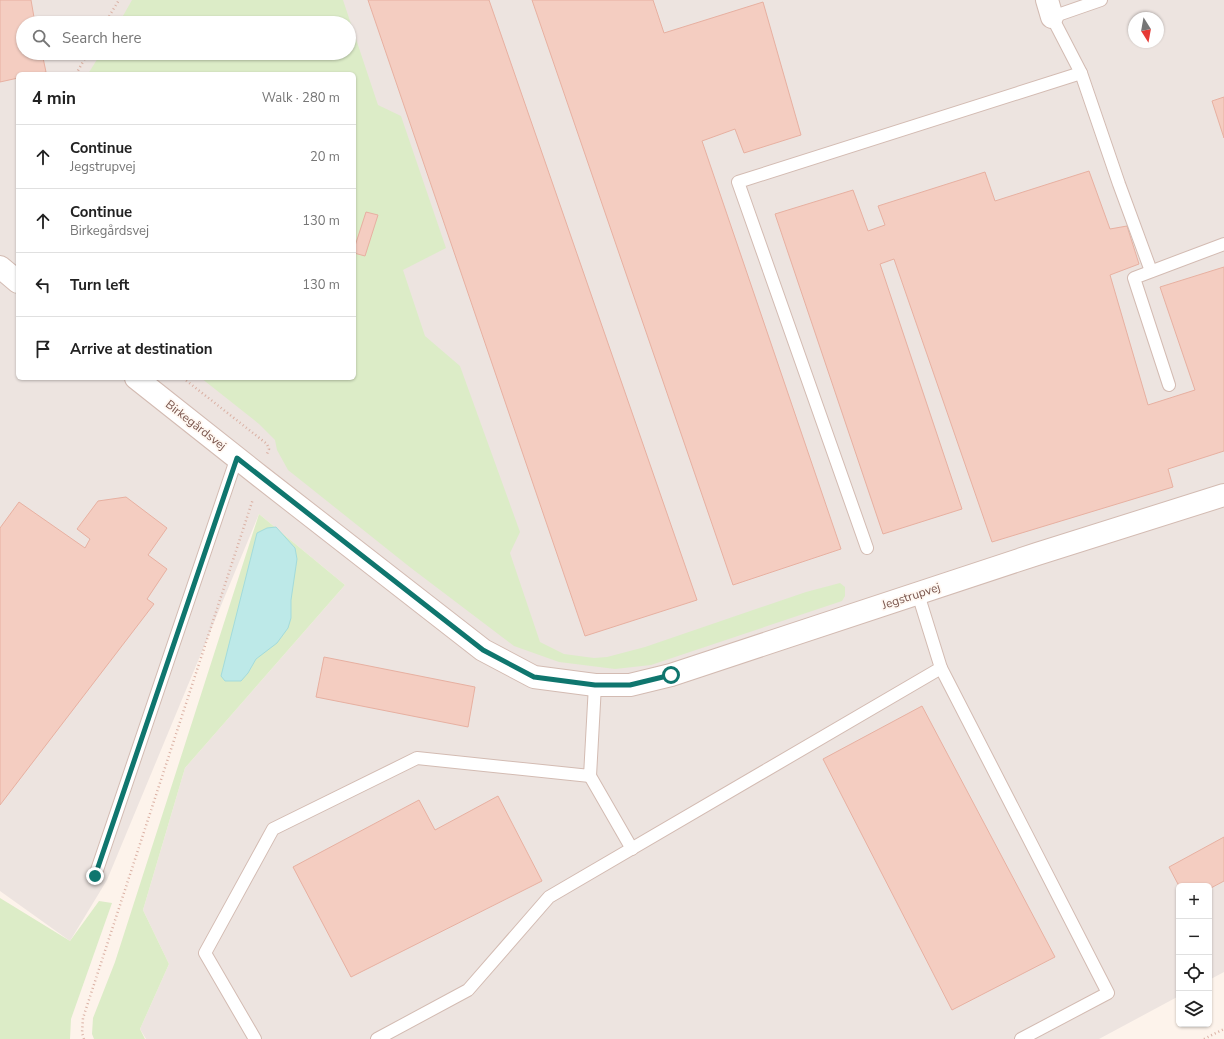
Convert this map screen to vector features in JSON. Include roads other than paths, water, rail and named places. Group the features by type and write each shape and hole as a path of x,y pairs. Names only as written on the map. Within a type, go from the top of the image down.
{"street":[{"path":"0,267 16,280"},
{"name":"Birkegårdsvej","path":"139,380 260,477 483,650 534,677 595,685"},
{"name":"Jegstrupvej","path":"595,685 630,685 671,675 1037,554 1224,495"}],"lane":[{"path":"1101,0 1050,8 1081,73 1151,271"},
{"path":"867,548 738,182 1081,73"},
{"path":"1169,385 1134,278 1224,244"},
{"path":"95,876 237,458"},
{"path":"918,594 941,668 1108,993 1021,1039"},
{"path":"377,1039 468,990 550,897 941,668"},
{"path":"595,685 590,776 632,849"},
{"path":"255,1039 205,953 272,828 417,758 590,776"}],"water":[{"path":"276,527 295,548 297,559 291,600 291,618 288,628 277,643 256,659 248,673 241,681 225,681 221,676 257,533 267,528"}]}
